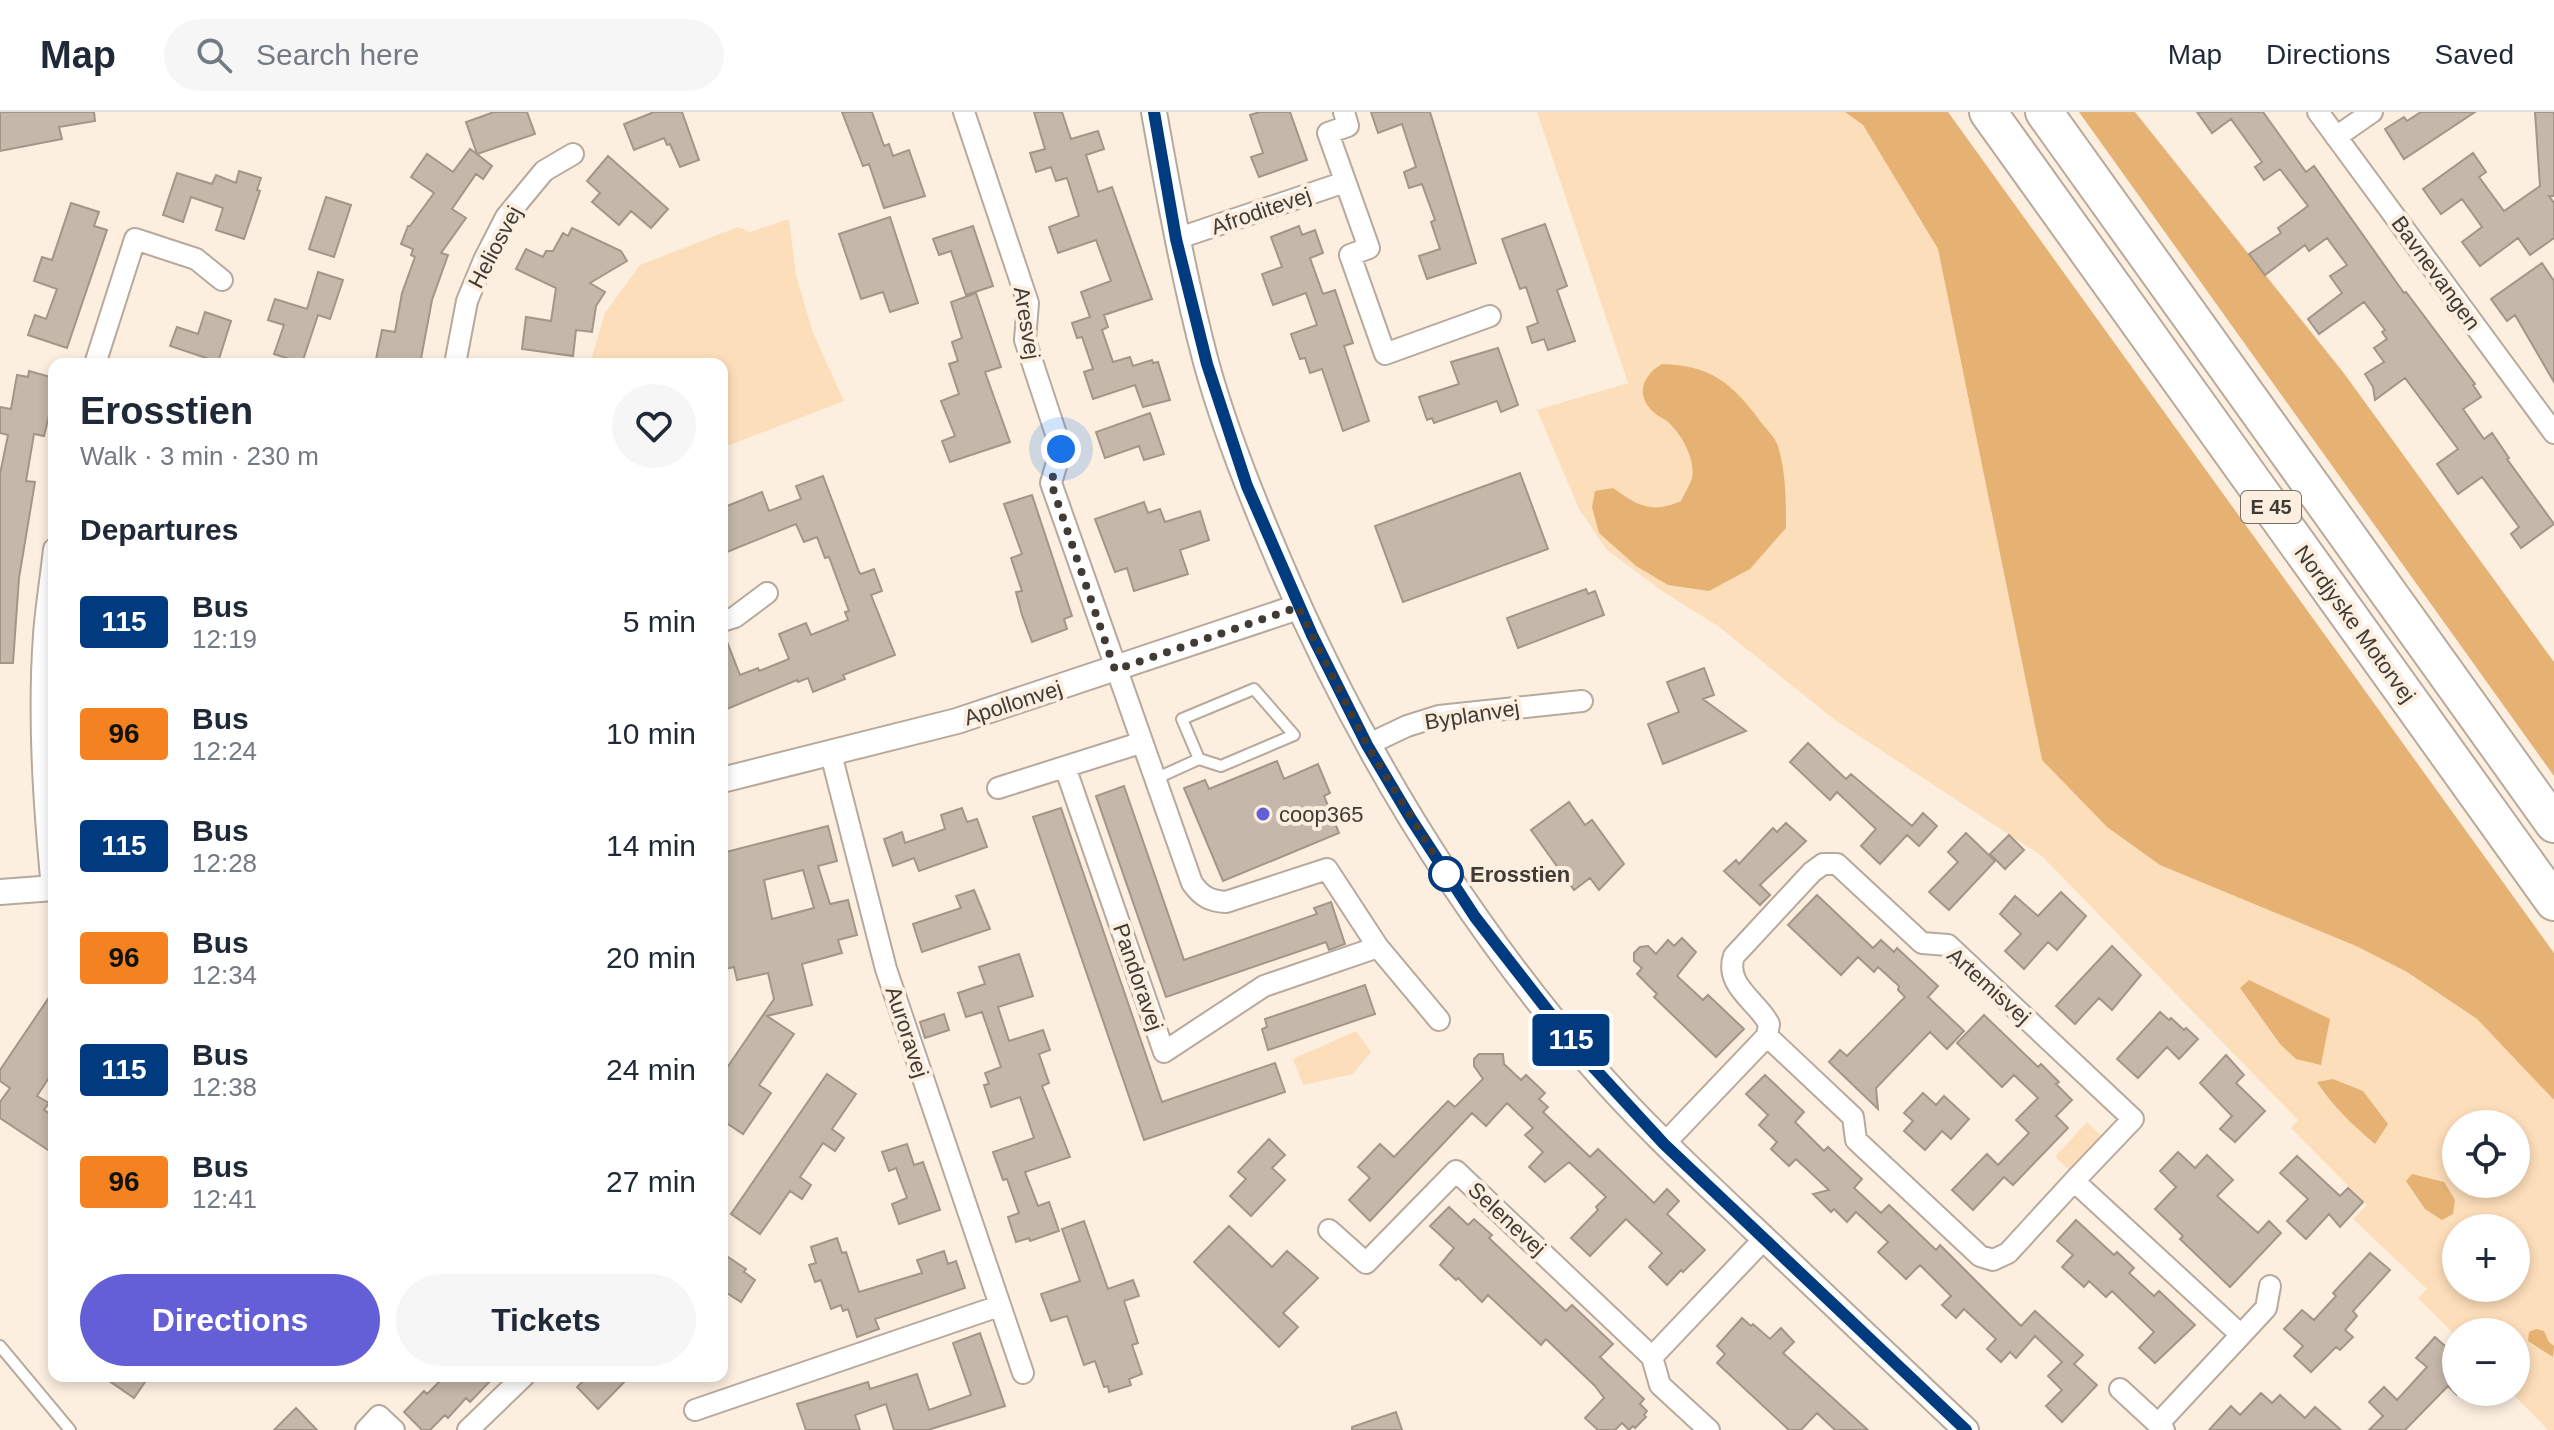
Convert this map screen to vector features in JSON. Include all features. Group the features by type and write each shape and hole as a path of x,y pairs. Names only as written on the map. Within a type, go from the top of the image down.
{"highway":[{"name":"Nordjyske Motorvej","path":"1988,112 2554,902"},
{"name":"Nordjyske Motorvej","path":"2044,112 2554,824"}],"street":[{"name":"Aresvej","path":"964,112 1028,303 1025,340 1061,449 1051,483 1115,670"},
{"path":"1154,112 1176,239 1207,364 1247,486 1298,607 1367,745 1411,819 1475,917 1584,1057 1664,1144 1966,1430"},
{"path":"1344,112 1348,126 1328,133 1369,248 1350,255 1385,354 1490,316"},
{"name":"Bavnevangen","path":"2318,112 2554,433"},
{"path":"2336,137 2372,112"},
{"name":"Heliosvej","path":"456,358 467,301 506,217 544,171 573,154"},
{"name":"Afroditevej","path":"1176,239 1345,182"},
{"path":"97,358 135,239 196,259 222,280"},
{"path":"728,619 767,593"},
{"path":"48,601 44,636 48,837"},
{"name":"Apollonvej","path":"728,779 957,721 1298,607"},
{"path":"1115,670 1192,883 1201,895 1213,901 1226,902 1327,869 1378,947 1439,1020"},
{"name":"Byplanvej","path":"1367,745 1407,726 1439,716 1582,701"},
{"path":"998,788 1140,743"},
{"name":"Auroravej","path":"831,754 886,969 1023,1373"},
{"name":"Pandoravej","path":"1065,767 1164,1052 1264,986 1378,947"},
{"name":"Artemisvej","path":"1823,864 1837,864 1922,943 1948,945 2141,1124 2074,1181 2008,1253 1993,1260 1980,1256 1856,1140 1853,1117 1767,1036 1769,1024 1763,1012 1732,977 1730,966 1734,956 1812,872 1823,864"},
{"path":"0,892 48,888"},
{"path":"1664,1144 1767,1036"},
{"name":"Selenevej","path":"1329,1230 1366,1263 1456,1171 1652,1357 1660,1385 1709,1430"},
{"path":"2074,1181 2241,1335"},
{"path":"1652,1357 1764,1239"},
{"path":"2120,1389 2161,1427 2266,1308 2270,1286"},
{"path":"695,1410 999,1306"},
{"path":"468,1430 518,1382"},
{"path":"366,1430 379,1416 394,1430"}],"lane":[{"path":"1155,779 1199,759 1221,766 1294,735 1254,689 1182,719 1199,759"},
{"path":"0,1346 70,1430"}],"shaded area":[{"path":"1537,112 1845,112 1863,125 1938,249 2042,760 2356,946 2407,972 2477,1019 2554,1100 2554,1430 2548,1430 2525,1406 2530,1406 2530,1318 2442,1318 2442,1322 2418,1298 2427,1289 2353,1219 2367,1205 2291,1128 2298,1120 2043,857 1835,720 1718,626 1665,593 1607,550 1579,509 1537,410 1628,383"},
{"path":"1845,112 1948,112 2554,953 2554,1100 2477,1019 2407,972 2356,946 2160,865 2107,827 2042,760 1938,249 1863,125"},
{"path":"2079,112 2135,112 2343,372 2554,662 2554,776"},
{"path":"789,219 796,275 813,333 844,401 728,446 728,358 592,358 605,313 640,265 738,227 750,232"},
{"path":"1662,364 1707,372 1729,387 1773,436 1781,456 1786,528 1750,569 1709,591 1668,585 1636,566 1599,533 1592,507 1595,491 1613,488 1638,503 1662,507 1681,501 1688,487 1693,471 1686,447 1672,426 1645,402 1643,395 1645,381"},
{"path":"2249,980 2330,1019 2321,1065 2296,1059 2280,1044 2240,988"},
{"path":"1356,1031 1371,1052 1353,1074 1303,1085 1293,1059"},
{"path":"2333,1079 2363,1091 2388,1124 2375,1144 2351,1123 2317,1082"},
{"path":"2087,1122 2102,1137 2070,1171 2055,1157"},
{"path":"2412,1174 2442,1182 2442,1198 2455,1200 2453,1214 2442,1214 2442,1220 2425,1209 2406,1181"},
{"path":"2544,1331 2554,1346 2553,1357 2530,1342 2530,1332"}],"building":[{"path":"0,112 94,112 95,121 59,127 62,139 0,151"},
{"path":"494,112 527,112 535,134 477,154 466,122"},
{"path":"654,112 682,112 699,160 680,167 664,138 634,150 624,124"},
{"path":"842,112 872,112 884,146 889,144 893,156 909,150 925,196 884,208 869,164 863,166"},
{"path":"1034,112 1062,112 1071,139 1098,131 1104,149 1086,155 1098,192 1112,187 1152,299 1104,315 1108,327 1102,330 1113,362 1130,357 1133,366 1152,360 1153,363 1158,362 1170,400 1143,407 1135,385 1093,399 1084,372 1093,369 1082,337 1077,338 1072,323 1090,317 1081,292 1111,281 1096,240 1058,253 1049,227 1079,216 1067,178 1056,181 1051,167 1036,172 1030,153 1045,149"},
{"path":"1290,112 1307,160 1259,177 1251,157 1263,153 1250,115"},
{"path":"1371,112 1430,112 1476,263 1427,279 1419,256 1440,249 1431,222 1435,220 1422,184 1409,188 1404,172 1416,167 1402,124 1378,133"},
{"path":"2197,112 2263,112 2306,172 2314,166 2404,293 2475,384 2481,397 2463,409 2484,439 2492,433 2554,524 2521,548 2511,534 2519,527 2482,477 2458,494 2437,464 2458,449 2405,378 2375,400 2373,387 2365,374 2384,362 2374,348 2387,339 2382,332 2385,330 2364,302 2319,334 2308,319 2342,293 2330,276 2347,265 2327,238 2309,251 2305,245 2265,275 2249,254 2281,233 2278,228 2308,206 2280,169 2264,180 2255,167 2262,162 2231,119 2212,133"},
{"path":"2421,112 2475,112 2404,159 2385,129 2404,117 2407,121"},
{"path":"2535,112 2554,112 2554,196 2549,196 2554,203 2554,238 2530,255 2518,238 2480,266 2462,242 2482,227 2462,199 2441,214 2423,189 2473,153 2486,172 2479,177 2504,211 2540,186"},
{"path":"470,149 492,166 483,179 476,174 452,209 466,218 441,253 448,255 432,300 421,358 376,358 382,330 395,332 402,293 415,257 411,255 413,249 401,244 408,226 434,193 411,177 427,154 453,172"},
{"path":"608,156 668,209 651,228 631,211 619,225 592,202 600,193 587,181"},
{"path":"239,171 261,178 257,190 260,191 244,239 216,230 223,208 191,197 183,222 163,215 177,173 212,184 216,175 236,183"},
{"path":"326,197 351,205 334,257 309,249"},
{"path":"71,203 99,212 94,226 107,230 67,348 28,335 35,315 46,319 57,289 34,281 42,257 52,260"},
{"path":"890,217 918,303 890,312 883,292 861,299 839,234"},
{"path":"1545,224 1567,286 1557,290 1575,341 1548,350 1544,339 1532,343 1527,327 1538,323 1526,287 1520,289 1502,239"},
{"path":"973,226 993,286 966,295 951,251 939,255 933,239"},
{"path":"1299,226 1302,235 1315,230 1323,253 1310,258 1323,294 1335,290 1353,343 1344,346 1369,421 1343,431 1322,369 1310,373 1305,358 1300,359 1291,334 1317,325 1306,293 1273,305 1262,274 1282,267 1271,237"},
{"path":"572,228 621,251 627,261 590,283 605,292 596,306 592,332 576,330 573,356 522,349 526,317 551,321 556,288 516,269 526,249 543,257 546,251 553,251 563,233 568,236"},
{"path":"2542,263 2554,281 2554,382 2515,315 2507,321 2491,299"},
{"path":"318,272 343,280 330,319 318,315 304,358 274,354 284,325 268,320 275,299 307,309"},
{"path":"976,293 1001,367 985,372 1010,442 950,462 942,441 955,436 941,401 959,394 949,364 958,361 952,342 962,338 951,302"},
{"path":"205,312 231,321 219,358 206,358 170,346 177,327 198,334"},
{"path":"1498,348 1518,405 1501,412 1497,401 1434,423 1432,418 1427,420 1419,397 1459,384 1451,362"},
{"path":"29,371 48,376 48,420 44,436 34,434 26,481 35,482 19,578 13,663 0,663 0,474 8,435 0,433 0,407 11,409 17,375 28,377"},
{"path":"1150,413 1164,454 1144,460 1139,446 1105,458 1096,432"},
{"path":"1520,473 1548,549 1403,602 1375,526"},
{"path":"823,476 859,572 874,569 882,591 871,595 895,655 843,675 845,679 813,692 808,678 797,680 728,709 728,644 740,675 789,659 779,634 806,623 811,635 848,620 845,612 849,611 829,557 825,558 817,537 804,542 796,524 728,552 728,506 762,492 769,511 801,499 796,486"},
{"path":"1032,495 1072,616 1064,619 1067,629 1032,642 1016,592 1022,591 1011,558 1022,554 1004,504"},
{"path":"1144,502 1148,513 1160,509 1165,522 1200,511 1209,540 1180,550 1188,574 1134,591 1127,568 1115,572 1095,519"},
{"path":"1586,589 1588,594 1595,591 1604,615 1518,648 1507,618"},
{"path":"1704,668 1714,695 1703,699 1746,731 1663,764 1648,724 1679,712 1667,682"},
{"path":"1808,743 1846,779 1851,774 1912,826 1923,813 1937,826 1919,846 1907,835 1880,864 1861,846 1876,829 1837,792 1830,800 1790,762"},
{"name":"coop365","path":"1277,761 1284,779 1318,764 1330,793 1324,796 1339,833 1223,881 1184,788 1205,780 1209,789"},
{"path":"1124,786 1184,960 1317,914 1314,908 1331,902 1345,944 1329,950 1326,942 1166,997 1096,796"},
{"path":"1569,802 1585,825 1592,820 1624,864 1599,890 1590,878 1574,890 1531,830"},
{"path":"962,808 967,822 977,819 987,847 919,871 914,858 893,866 884,839 902,832 905,843 945,829 941,815"},
{"path":"1061,808 1162,1102 1275,1063 1285,1092 1144,1140 1033,817"},
{"path":"1786,823 1806,841 1760,885 1770,895 1760,905 1724,871 1736,860 1739,864 1773,828 1777,832"},
{"path":"828,826 837,861 818,866 830,904 848,900 857,935 838,940 842,953 802,964 812,1005 767,1016 794,1034 759,1085 771,1093 743,1134 728,1124 728,1066 774,999 768,973 737,980 734,967 728,968 728,851","holes":["803,870 814,908 772,919 764,880"]},
{"path":"1966,833 1995,861 1949,910 1929,892 1958,862 1948,852"},
{"path":"2009,835 2024,850 2005,869 1990,854"},
{"path":"974,890 990,929 922,952 913,924 961,908 956,896"},
{"path":"2061,892 2086,916 2057,950 2048,942 2024,969 2005,951 2021,934 2000,914 2015,896 2038,916"},
{"path":"1817,895 1873,948 1881,940 1894,952 1897,948 1938,986 1928,997 1964,1031 1947,1049 1930,1032 1876,1088 1878,1109 1829,1062 1840,1050 1847,1056 1905,997 1898,990 1899,986 1878,967 1874,972 1858,957 1841,975 1788,925"},
{"path":"1682,938 1696,952 1677,976 1703,1000 1708,995 1744,1029 1716,1057 1654,997 1657,994 1637,974 1642,968 1634,961 1634,953 1640,947 1648,946 1656,954 1668,940 1674,946"},
{"path":"2112,946 2141,975 2112,1010 2099,998 2075,1024 2056,1006"},
{"path":"1019,954 1033,996 998,1007 1009,1041 1043,1030 1050,1050 1039,1054 1049,1083 1042,1086 1070,1157 1025,1172 1038,1206 1049,1202 1059,1231 1030,1241 1029,1238 1016,1242 1008,1217 1019,1213 993,1152 1034,1138 1020,1097 991,1107 984,1085 989,1084 985,1073 1001,1067 982,1012 966,1017 958,993 985,984 979,967"},
{"path":"1365,985 1375,1014 1268,1050 1262,1029 1267,1027 1265,1019"},
{"path":"48,999 48,1079 37,1096 48,1102 44,1110 48,1112 48,1150 0,1118 0,1102 10,1088 0,1081 0,1070"},
{"path":"2160,1012 2198,1039 2179,1059 2167,1047 2138,1078 2117,1059"},
{"path":"944,1014 949,1030 925,1038 920,1022"},
{"path":"1984,1015 2038,1067 2041,1064 2072,1100 2056,1116 2068,1128 2013,1185 2004,1177 1973,1210 1952,1190 1987,1154 1998,1165 2029,1133 2016,1120 2038,1098 2014,1075 2002,1087 1957,1043"},
{"path":"1479,1054 1503,1054 1504,1064 1521,1080 1526,1075 1545,1093 1539,1099 1548,1107 1543,1112 1590,1157 1598,1149 1654,1203 1667,1189 1679,1201 1667,1214 1705,1250 1667,1285 1649,1267 1662,1253 1626,1219 1590,1256 1571,1238 1606,1197 1569,1162 1545,1182 1529,1167 1543,1152 1525,1135 1533,1128 1507,1103 1486,1126 1472,1113 1370,1221 1349,1200 1370,1178 1358,1167 1380,1144 1394,1157 1448,1101 1455,1107 1483,1079 1474,1066 1474,1059"},
{"path":"2226,1055 2244,1075 2236,1083 2265,1111 2235,1142 2220,1129 2232,1116 2200,1083"},
{"path":"827,1074 856,1094 832,1129 844,1138 835,1151 823,1143 800,1177 811,1185 802,1199 790,1191 760,1234 731,1214"},
{"path":"1765,1075 1804,1112 1795,1122 1824,1151 1828,1147 1862,1179 1854,1188 1881,1213 1889,1205 1936,1250 1940,1245 2021,1326 2035,1311 2083,1355 2074,1364 2097,1385 2062,1422 2046,1406 2062,1390 2048,1376 2062,1362 2035,1336 2016,1358 2010,1352 2001,1362 1987,1349 1996,1339 1964,1309 1956,1318 1942,1305 1951,1296 1920,1265 1906,1279 1878,1252 1888,1242 1856,1212 1847,1222 1834,1209 1831,1212 1813,1194 1829,1190 1796,1159 1789,1166 1771,1149 1777,1142 1759,1125 1768,1115 1746,1094"},
{"path":"1923,1093 1936,1105 1944,1096 1969,1119 1951,1139 1942,1131 1925,1150 1904,1131 1913,1121 1904,1113"},
{"path":"1269,1139 1285,1155 1272,1168 1285,1180 1251,1216 1230,1196 1246,1179 1238,1172"},
{"path":"907,1144 914,1165 923,1162 940,1210 899,1224 892,1204 907,1198 896,1168 889,1171 882,1152"},
{"path":"2178,1152 2195,1168 2207,1155 2233,1180 2217,1196 2258,1233 2269,1221 2281,1233 2230,1287 2180,1239 2183,1236 2155,1209 2176,1187 2160,1171"},
{"path":"2297,1156 2340,1196 2348,1188 2363,1202 2340,1227 2329,1214 2306,1239 2287,1221 2308,1199 2280,1173"},
{"path":"1449,1207 1468,1225 1474,1219 1492,1235 1489,1238 1566,1311 1572,1305 1613,1344 1600,1357 1644,1399 1640,1404 1647,1411 1646,1417 1635,1428 1633,1426 1629,1430 1622,1423 1615,1430 1598,1430 1585,1418 1604,1398 1595,1386 1546,1339 1541,1345 1488,1295 1482,1302 1440,1265 1454,1248 1430,1226"},
{"path":"2076,1220 2114,1255 2117,1252 2134,1268 2129,1273 2154,1296 2159,1291 2195,1325 2155,1363 2139,1348 2154,1332 2112,1291 2106,1297 2089,1281 2084,1287 2062,1267 2073,1255 2057,1241"},
{"path":"1084,1221 1108,1289 1133,1280 1139,1296 1124,1301 1138,1343 1132,1345 1142,1374 1129,1379 1131,1385 1109,1392 1108,1386 1104,1387 1095,1361 1084,1365 1067,1316 1051,1321 1041,1294 1080,1281 1062,1229"},
{"path":"1229,1226 1272,1267 1287,1251 1318,1278 1283,1313 1298,1327 1279,1347 1194,1262"},
{"path":"837,1238 842,1253 846,1252 859,1292 922,1273 917,1260 944,1251 948,1264 956,1261 965,1288 875,1319 879,1329 857,1337 848,1309 843,1311 841,1305 831,1309 821,1280 815,1282 809,1265 816,1263 811,1247"},
{"path":"2370,1253 2390,1270 2353,1311 2357,1316 2345,1330 2353,1337 2340,1350 2336,1347 2311,1372 2294,1356 2303,1346 2284,1329 2302,1310 2314,1320 2336,1296 2333,1293"},
{"path":"728,1257 746,1269 744,1272 755,1280 741,1302 728,1294"},
{"path":"1742,1318 1770,1339 1781,1328 1794,1342 1783,1353 1868,1430 1835,1430 1817,1413 1801,1430 1789,1430 1717,1363 1725,1354 1717,1346"},
{"path":"980,1333 1005,1406 928,1430 894,1430 886,1404 855,1415 860,1430 806,1430 797,1404 868,1382 870,1389 917,1374 929,1410 971,1395 953,1343"},
{"path":"2435,1337 2442,1343 2442,1392 2405,1430 2369,1430 2383,1416 2369,1402 2384,1387 2397,1400 2427,1367 2416,1358"},
{"path":"111,1382 145,1382 134,1398"},
{"path":"439,1382 489,1382 470,1402 466,1398 448,1418 445,1415 430,1430 422,1430 404,1412 424,1391 427,1394"},
{"path":"582,1382 624,1382 598,1409 577,1387"},
{"path":"2261,1393 2272,1403 2280,1395 2305,1418 2315,1407 2341,1430 2209,1430 2231,1406 2240,1415"},
{"path":"296,1408 317,1430 274,1430"},
{"path":"1396,1412 1402,1430 1352,1430 1352,1427"}],"bus line":[{"name":"115","path":"1154,112 1176,239 1207,364 1247,486 1298,607 1367,745 1411,819 1475,917 1584,1057 1664,1144 1966,1430"}],"place":[{"name":"coop365","path":"1263,814"},
{"name":"Erosstien","path":"1446,874"}],"route":[{"path":"1061,449 1051,483 1115,670 1298,607 1367,745 1446,874"}]}
